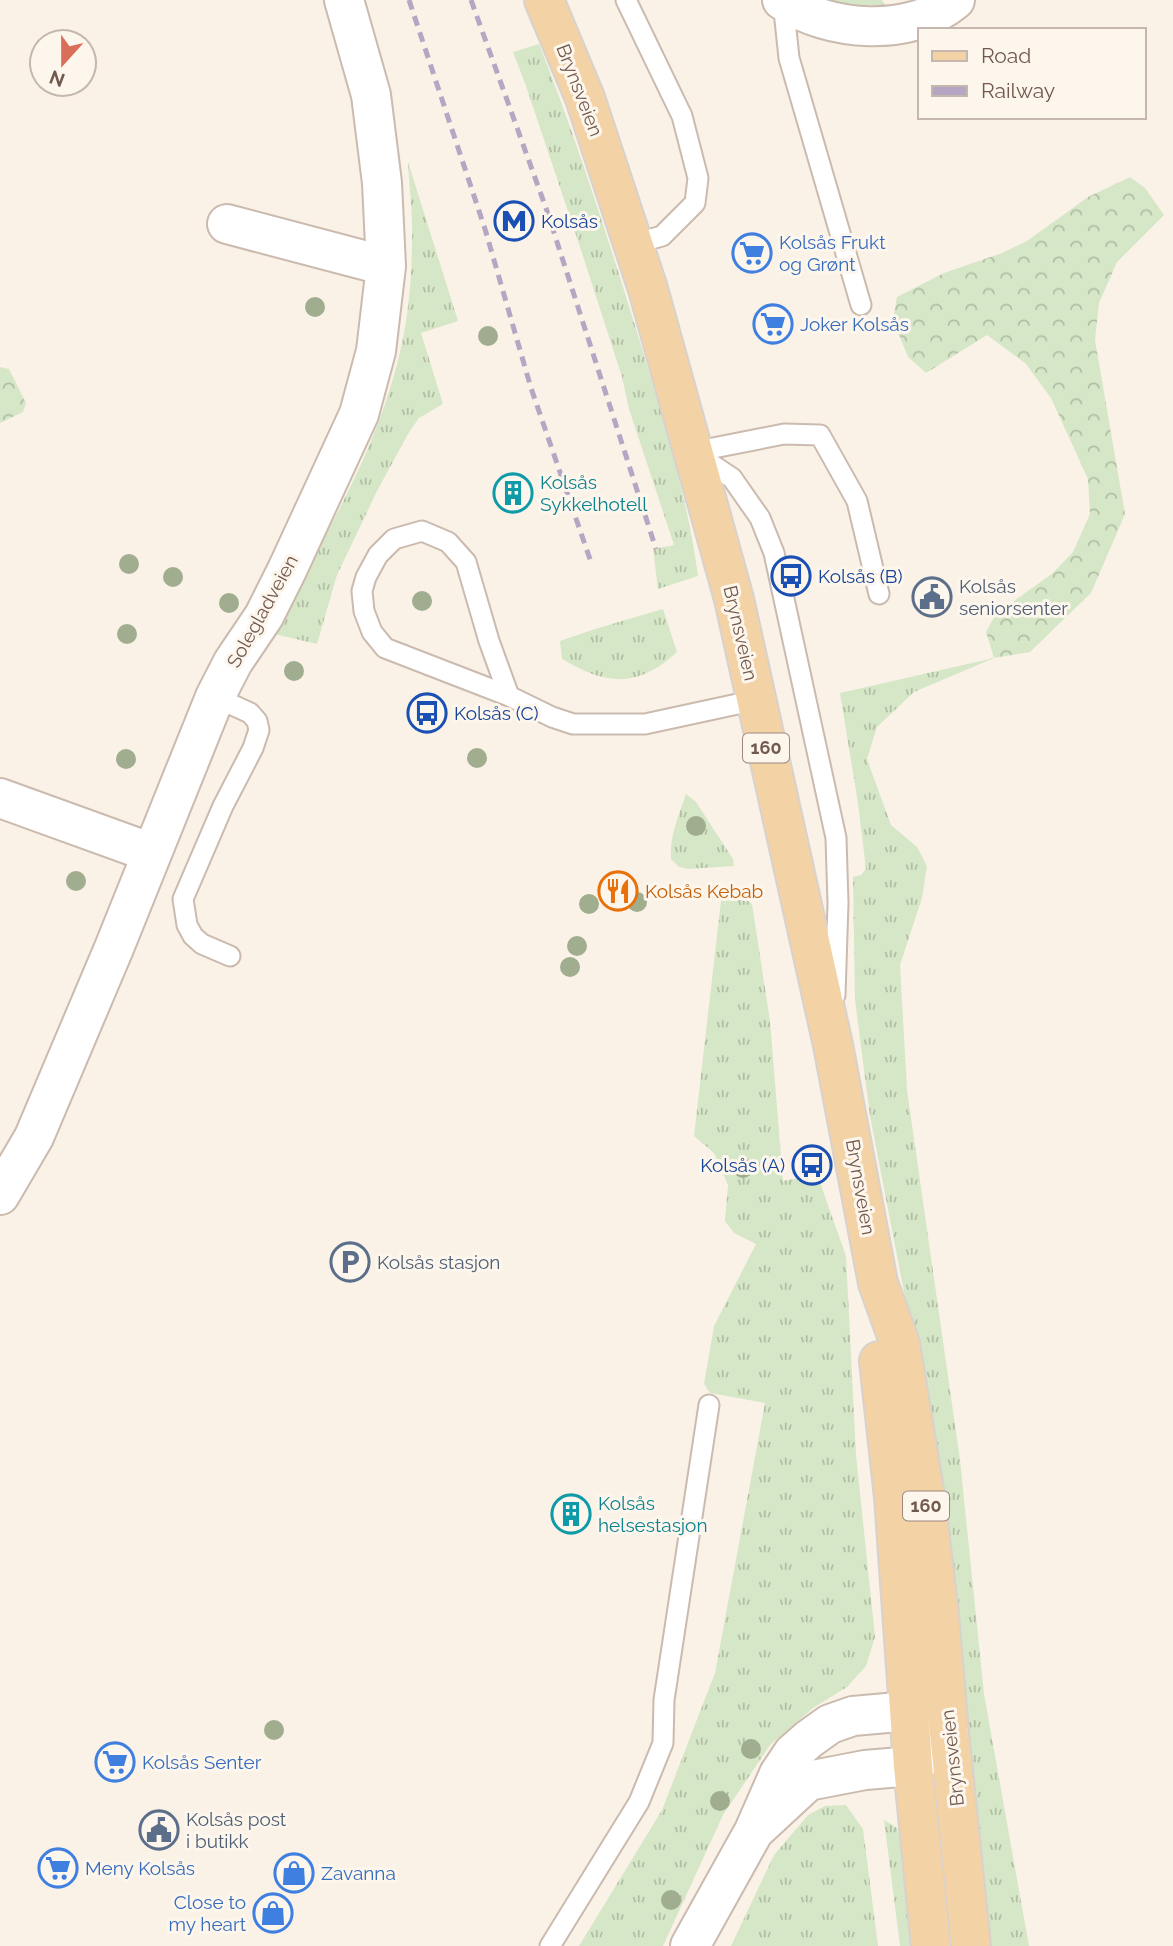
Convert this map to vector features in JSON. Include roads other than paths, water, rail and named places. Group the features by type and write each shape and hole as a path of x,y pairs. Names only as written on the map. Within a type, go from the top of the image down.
{"main road":[{"name":"Brynsveien","path":"544,0 585,98 633,244 676,385 734,599 833,1045 878,1283 900,1345 915,1431 939,1615 971,1946"},
{"name":"Brynsveien","path":"878,1283 876,1341 894,1497 913,1766 931,1946"}],"street":[{"name":"Solegladveien","path":"0,1195 34,1137 215,697 233,662 264,616 359,414 376,351 386,266 382,183 371,95 344,0"},
{"path":"783,1 825,21 872,26 902,25 924,17 955,0"},
{"path":"227,224 386,266"},
{"path":"0,798 152,853"},
{"path":"690,1946 754,1831 779,1774 793,1753 809,1739 830,1724 853,1716 909,1711 949,1733 913,1766 865,1770 808,1782 754,1831"}],"lane":[{"path":"626,0 682,116 698,178 695,203 662,236 633,244"},
{"path":"783,1 789,58 860,305"},
{"path":"693,452 784,434 820,435 856,501 879,594"},
{"path":"693,452 732,478 760,518 774,553 836,838 838,903 833,1045"},
{"path":"509,696 489,641 466,562 447,542 422,531 394,540 378,555 362,591 364,611 372,632 385,648 509,696 552,718 573,724 645,724 756,700"},
{"path":"215,697 250,713 257,721 259,730 183,899 187,925 193,936 202,944 230,956"},
{"path":"550,1946 639,1802 663,1743 664,1700 709,1405"}],"railway":[{"path":"409,0 485,229 531,388 592,565"},
{"path":"471,0 547,211 656,549"}],"place":[{"name":"Kolsås","path":"514,221"},
{"name":"Kolsås Frukt og Grønt","path":"752,253"},
{"name":"Joker Kolsås","path":"773,324"},
{"name":"Kolsås Sykkelhotell","path":"513,493"},
{"name":"Kolsås (B)","path":"791,576"},
{"name":"Kolsås seniorsenter","path":"932,597"},
{"name":"Kolsås (C)","path":"427,713"},
{"name":"Kolsås Kebab","path":"618,891"},
{"name":"Kolsås (A)","path":"812,1165"},
{"name":"Kolsås stasjon","path":"350,1262"},
{"name":"Kolsås helsestasjon","path":"571,1514"},
{"name":"Kolsås Senter","path":"115,1762"},
{"name":"Kolsås post i butikk","path":"159,1830"},
{"name":"Meny Kolsås","path":"58,1868"},
{"name":"Zavanna","path":"294,1873"},
{"name":"Close to my heart","path":"273,1913"}]}
